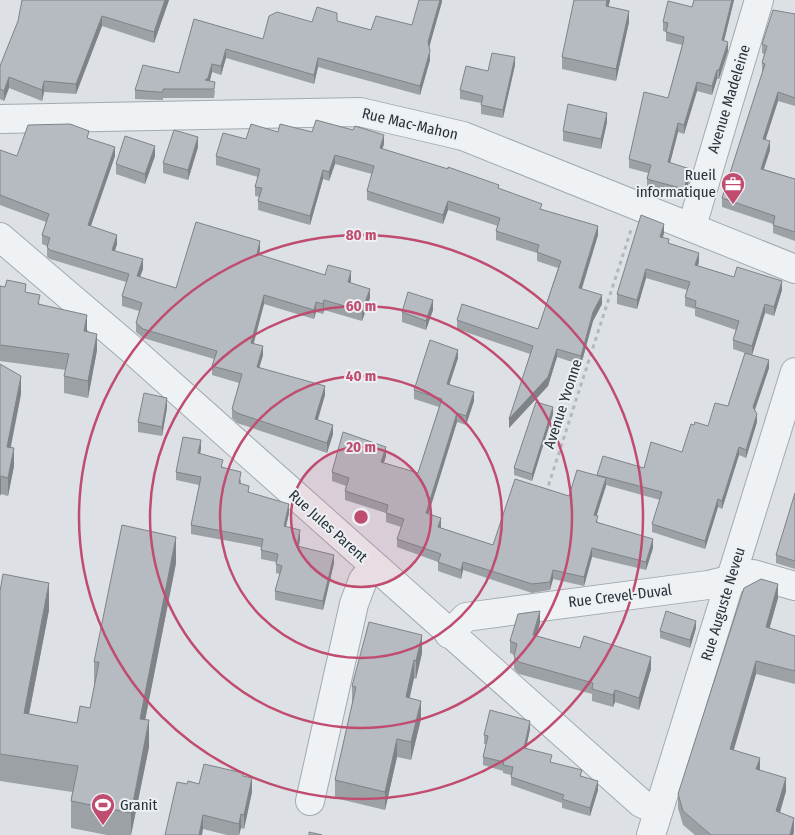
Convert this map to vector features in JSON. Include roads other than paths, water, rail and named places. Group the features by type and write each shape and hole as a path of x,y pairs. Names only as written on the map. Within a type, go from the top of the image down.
{"street":[{"name":"Avenue Madeleine","path":"692,226 759,0"},
{"name":"Rue Mac-Mahon","path":"0,119 360,112 463,136 692,226 795,269"},
{"name":"Rue Jules Parent","path":"0,237 130,348 374,568 641,803 654,829"},
{"name":"Rue Auguste Neveu","path":"654,829 795,372"},
{"path":"310,801 354,604 362,580 374,568"},
{"name":"Rue Crevel-Duval","path":"449,634 466,617 708,585 754,574 795,586"}],"place":[{"name":"Rueil informatique","path":"733,205"},
{"name":"Granit","path":"103,826"}]}
